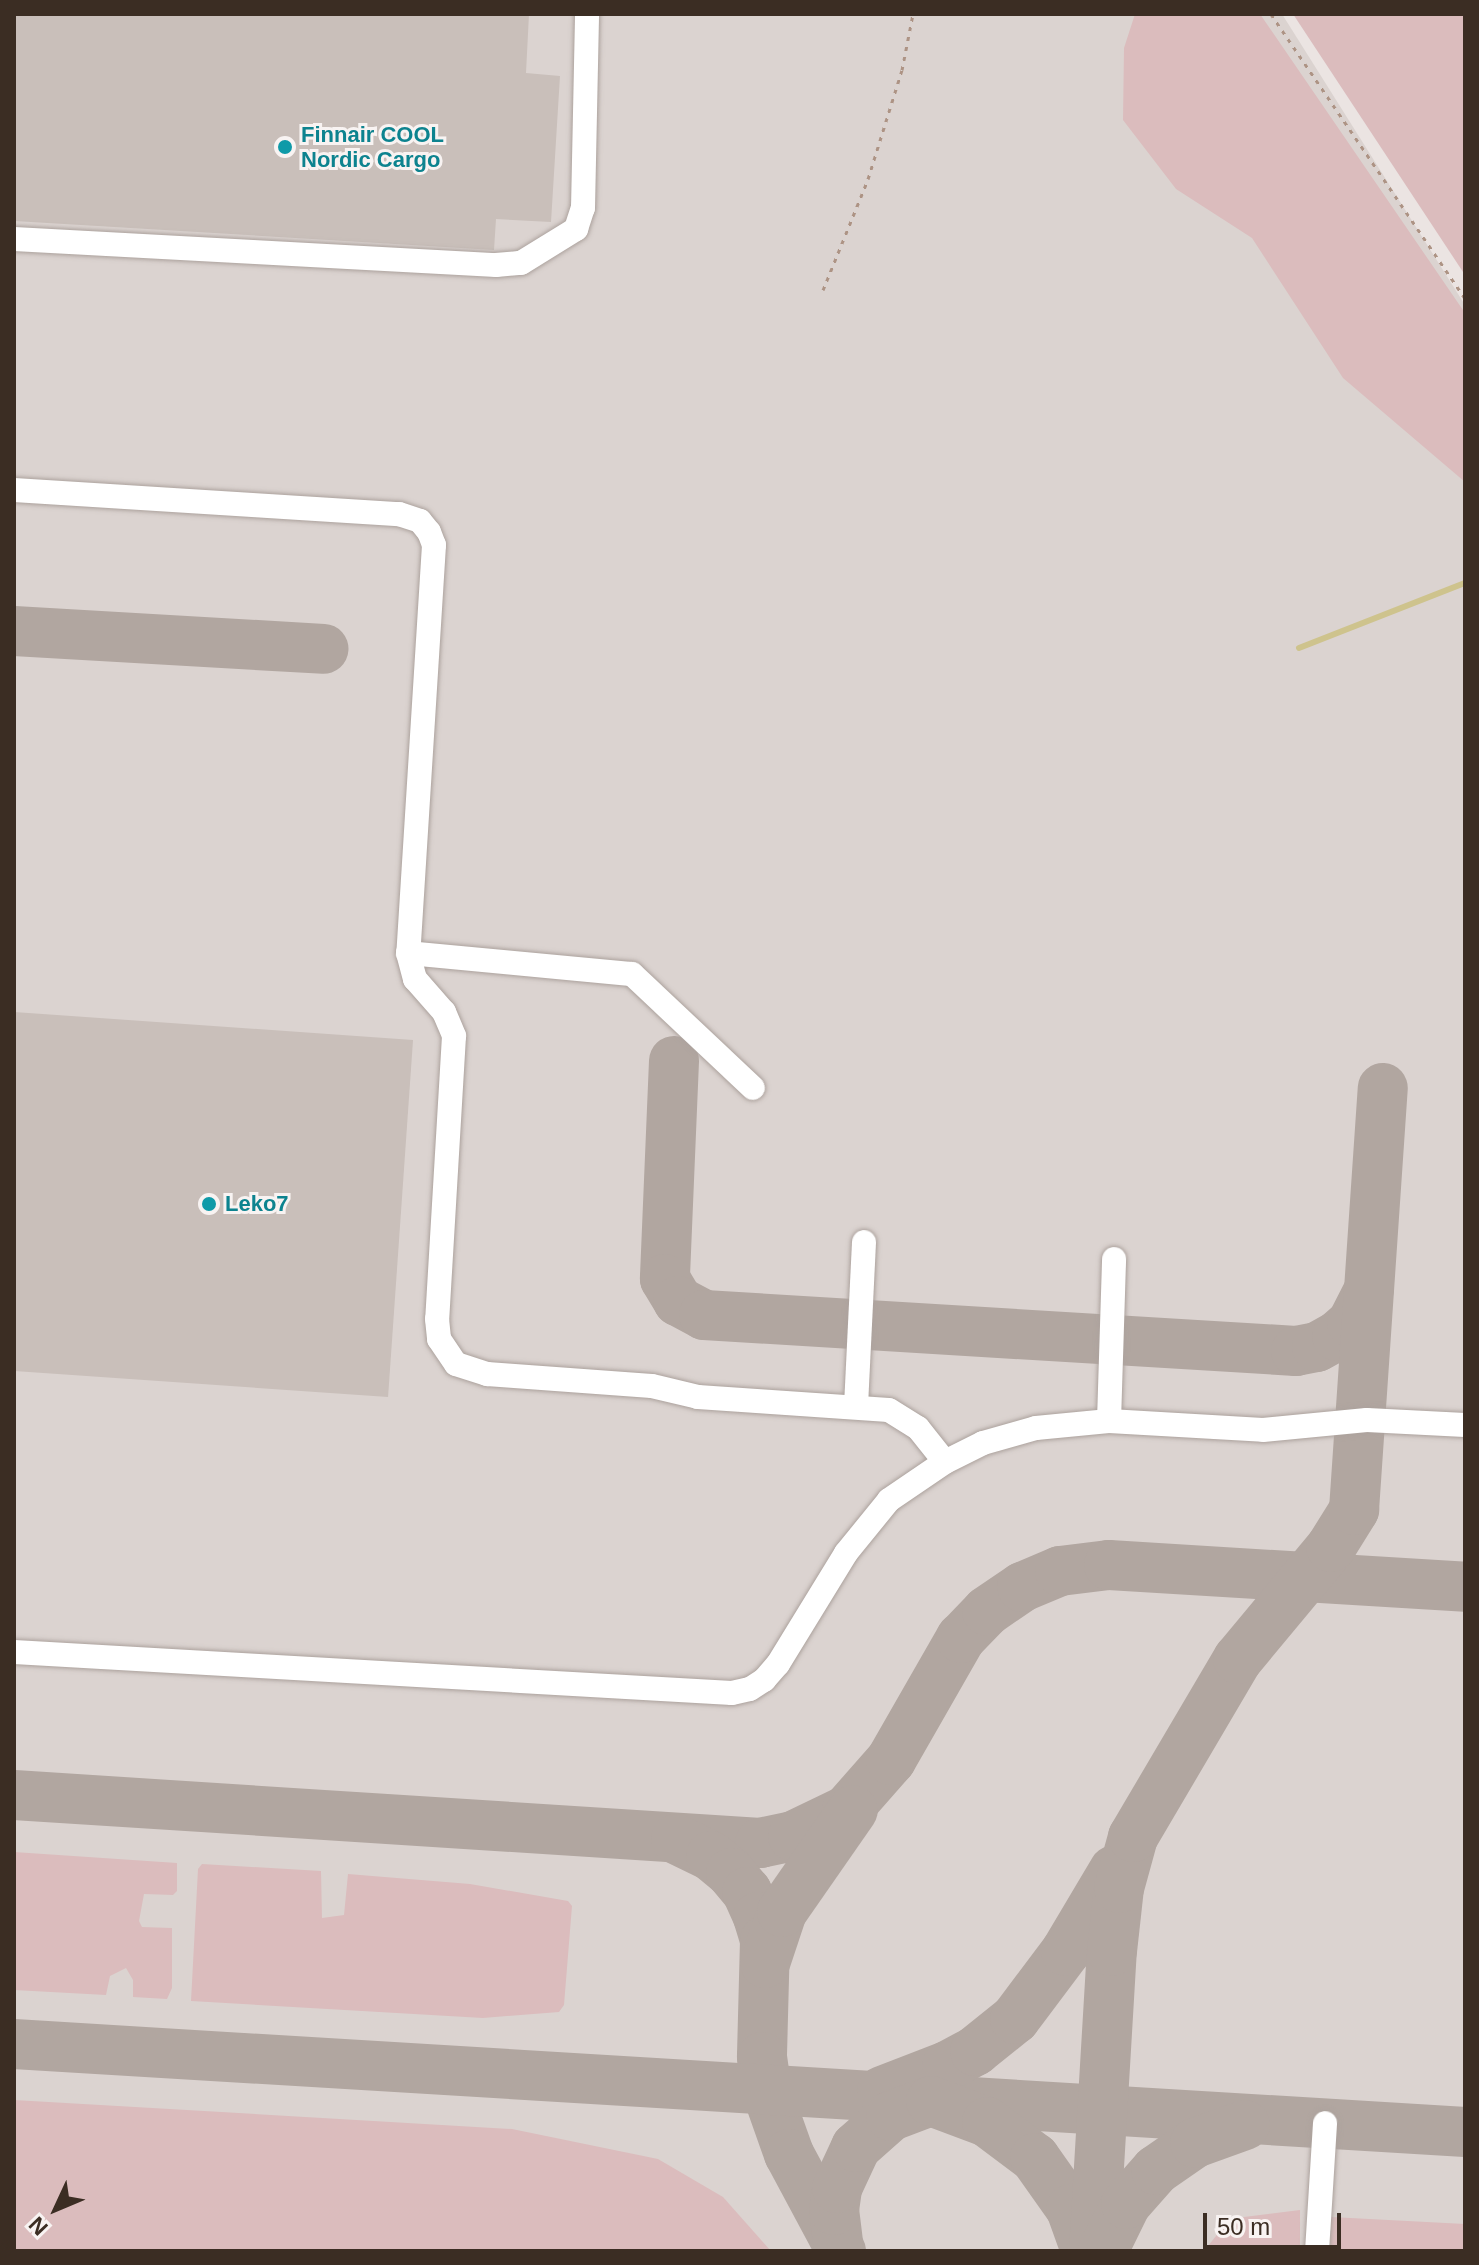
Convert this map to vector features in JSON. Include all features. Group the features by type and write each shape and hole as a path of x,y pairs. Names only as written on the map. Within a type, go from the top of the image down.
{"lane":[{"path":"14,239 496,265 521,263 576,229 583,208 587,14"},
{"path":"14,490 399,514 420,521 429,532 434,545 408,953 415,979 444,1012 454,1036 437,1319 439,1339 456,1364 487,1374 652,1386 698,1397 889,1410 905,1417 945,1462"},
{"path":"408,953 632,974 753,1088"},
{"path":"856,1406 864,1242"},
{"path":"1109,1421 1114,1259"},
{"path":"14,1652 732,1693 750,1689 764,1680 778,1664 868,1524 889,1500 945,1462 1005,1436 1036,1428 1109,1421 1263,1430 1367,1420 1465,1425"},
{"path":"1317,2251 1325,2123"}],"path":[{"path":"823,290 868,179 902,70 913,14"},
{"path":"1271,14 1465,298"}],"shaded area":[{"path":"14,14 1282,14 1465,305 1465,2251 14,2251"},
{"path":"1135,14 1260,14 1465,313 1465,482 1343,378 1252,238 1176,189 1123,120 1124,48"},
{"path":"1293,14 1465,14 1465,275"},
{"path":"14,1852 177,1863 177,1891 173,1895 144,1894 139,1921 142,1927 172,1928 172,1988 167,1999 133,1997 133,1980 126,1968 110,1976 106,1995 14,1990"},
{"path":"202,1864 321,1871 322,1918 344,1915 348,1874 470,1884 568,1901 572,1906 564,2005 559,2012 483,2018 191,2001 198,1869"},
{"path":"14,2100 512,2129 658,2159 723,2197 771,2251 14,2251"},
{"path":"1300,2210 1300,2251 1204,2251 1220,2231 1244,2217"},
{"path":"1331,2217 1465,2224 1465,2251 1330,2251"}],"building":[{"name":"Finnair COOL Nordic Cargo","path":"14,14 529,14 526,73 560,76 551,222 496,219 494,250 14,221"},
{"name":"Leko7","path":"14,1012 413,1040 388,1397 14,1371"}],"waterway":[{"path":"1299,648 1465,583"}],"taxiway":[{"path":"14,631 323,649"},
{"path":"674,1061 665,1279 678,1301 704,1315 1296,1351 1317,1347 1337,1336 1352,1323 1369,1290"},
{"path":"1094,2251 1112,1951 1119,1888 1133,1837 1238,1659 1331,1547 1354,1510 1383,1088"},
{"path":"14,1795 760,1843 793,1836 847,1810 891,1760 961,1638 987,1611 1022,1587 1060,1571 1109,1565 1465,1587"},
{"path":"765,1963 782,1912 853,1810"},
{"path":"676,1839 711,1856 731,1873 747,1892 758,1917 765,1940 762,2057 767,2092 789,2154 841,2251"},
{"path":"882,2091 947,2066 975,2051 1015,2019 1066,1951 1114,1870"},
{"path":"14,2044 1465,2132"},
{"path":"838,2242 834,2210 837,2188 856,2147 891,2116 931,2101 987,2122 1035,2158 1071,2209 1086,2251"},
{"path":"1103,2251 1126,2204 1156,2170 1195,2143 1245,2125"}],"place":[{"name":"Finnair COOL Nordic Cargo","path":"285,147"},
{"name":"Leko7","path":"209,1204"}]}
